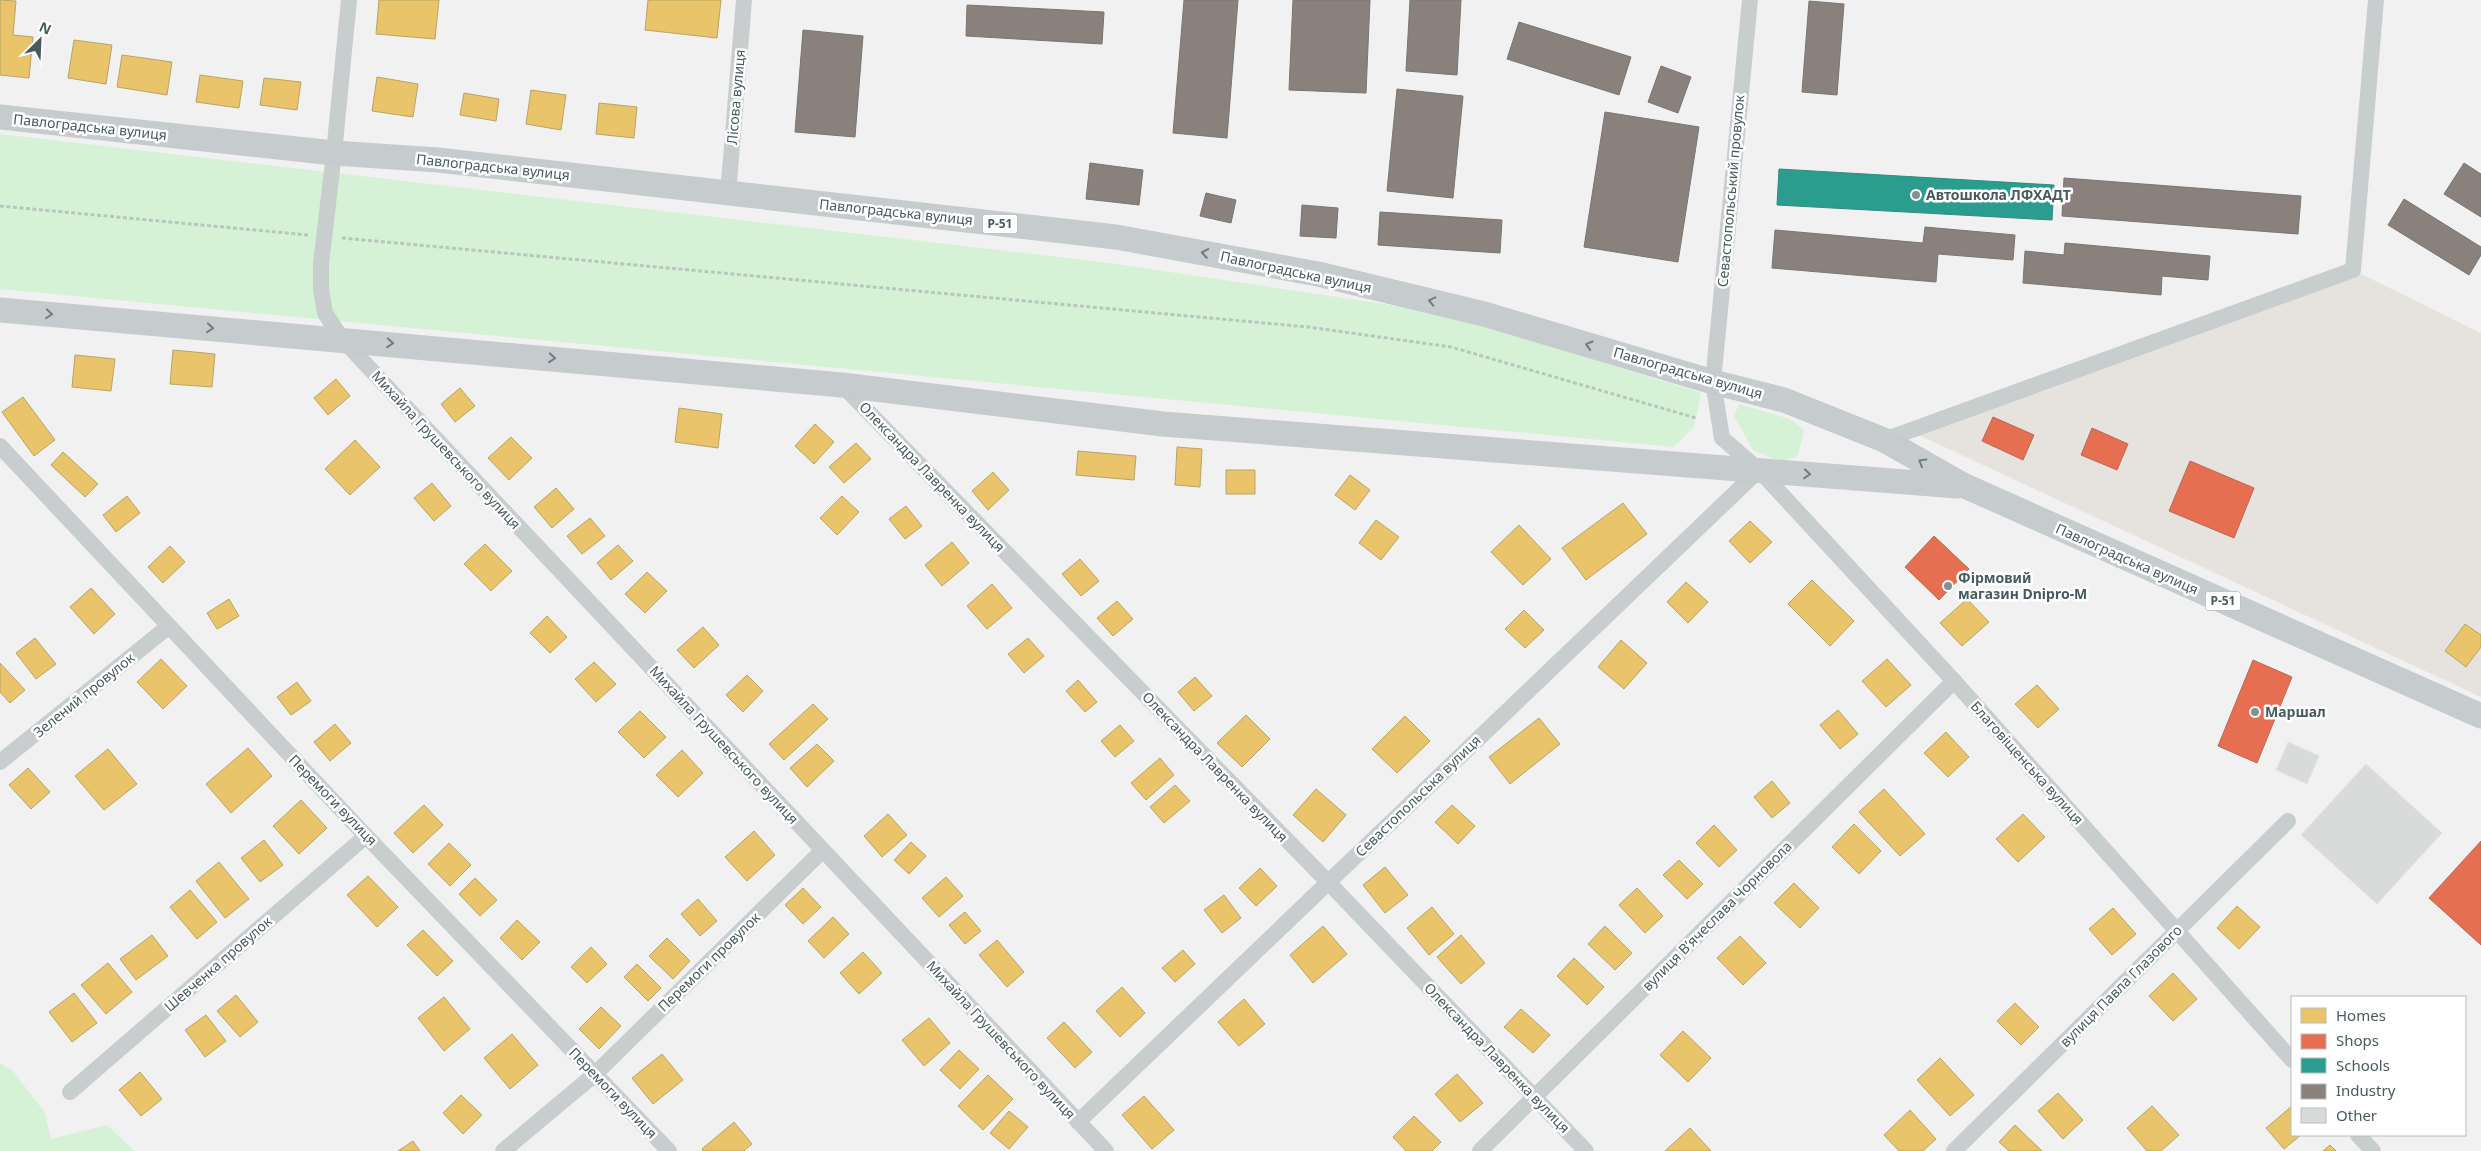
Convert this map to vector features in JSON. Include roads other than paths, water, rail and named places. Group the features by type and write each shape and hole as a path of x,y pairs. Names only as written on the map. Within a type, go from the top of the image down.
{"main road":[{"name":"Павлоградська вулиця","path":"0,117 334,153 438,160 1116,237 1318,274 1484,314 1713,382 1784,400 1884,440 1965,486 2481,716"},
{"name":"Павлоградська вулиця","path":"0,310 842,385 1163,424 1965,486"}],"street":[{"name":"Михайла Грушевського вулиця","path":"348,0 324,237 321,289 325,313 342,339 1106,1151"},
{"name":"Лісова вулиця","path":"728,194 744,0"},
{"name":"Севастопольський провулок","path":"1750,0 1713,382 1722,438 1758,470"},
{"path":"1884,440 2353,270 2376,0"},
{"name":"Олександра Лавренка вулиця","path":"842,385 1328,882 1586,1151"},
{"name":"Перемоги вулиця","path":"0,446 366,836 670,1151"},
{"name":"Благовіщенська вулиця","path":"1758,470 1954,681 2291,1059"},
{"name":"Севастопольська вулиця","path":"1078,1122 1758,470"},
{"name":"Зелений провулок","path":"0,762 168,627"},
{"name":"вулиця В’ячеслава Чорновола","path":"1480,1151 1954,681"},
{"name":"вулиця Павла Глазового","path":"1954,1151 2288,821"},
{"name":"Шевченка провулок","path":"70,1092 366,836"},
{"name":"Перемоги провулок","path":"503,1151 595,1074 823,850"},
{"path":"2359,1136 2373,1151"}],"place":[{"name":"Автошкола ЛФХАДТ","path":"1916,195"},
{"name":"Фірмовий магазин Dnipro-M","path":"1948,586"},
{"name":"Маршал","path":"2255,712"}]}
